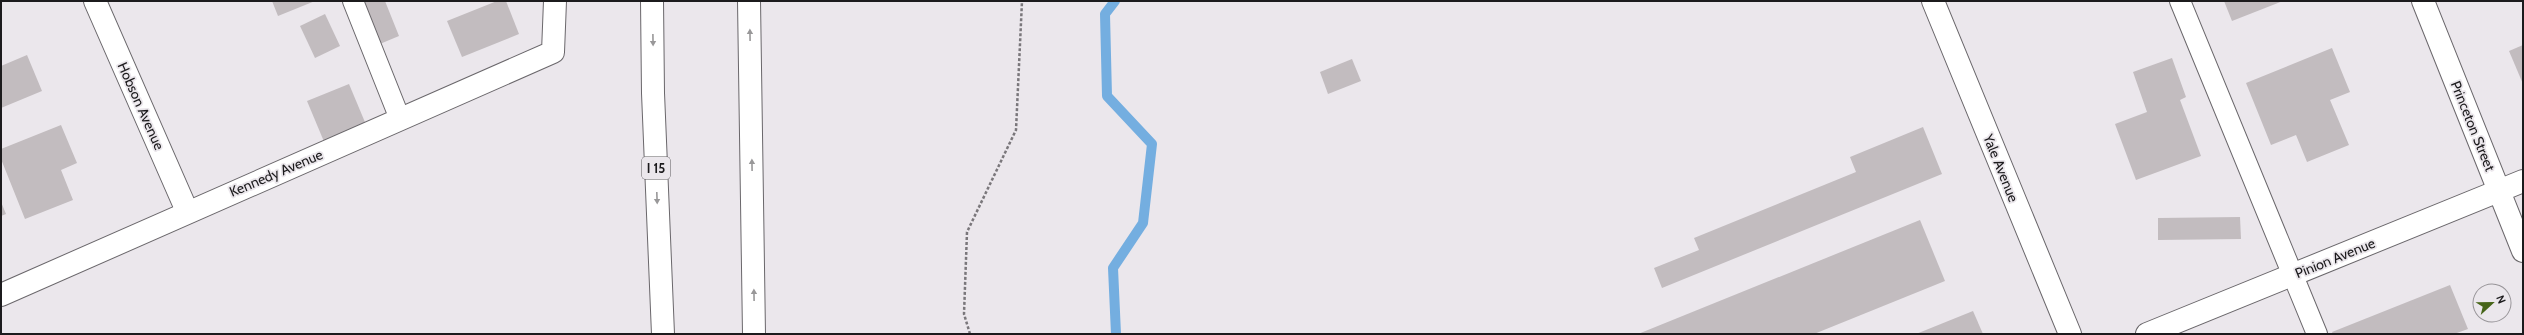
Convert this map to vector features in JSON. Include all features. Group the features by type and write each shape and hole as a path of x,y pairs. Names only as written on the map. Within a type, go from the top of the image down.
{"main road":[{"name":"Hobson Avenue","path":"95,1 187,211"},
{"name":"Kennedy Avenue","path":"1,295 187,211 553,52 555,1"},
{"name":"I 15","path":"652,1 653,92 663,334"},
{"path":"749,1 754,334"},
{"name":"Yale Avenue","path":"1933,1 2070,334"},
{"name":"Princeton Street","path":"2423,1 2523,251"},
{"name":"Pinion Avenue","path":"2147,334 2523,181"}],"lane":[{"path":"353,1 400,119"},
{"path":"2180,1 2317,334"}],"path":[{"path":"970,334 964,314 967,232 1016,130 1022,1"}],"building":[{"path":"272,1 315,1 278,16"},
{"path":"366,1 385,1 399,36 375,46 358,4"},
{"path":"497,1 506,1 519,34 462,57 447,21"},
{"path":"2224,1 2283,1 2232,21"},
{"path":"325,14 340,46 315,58 300,26"},
{"path":"2523,45 2523,84 2509,51"},
{"path":"2332,48 2350,92 2330,100 2349,145 2307,162 2296,135 2271,145 2246,83"},
{"path":"27,55 42,91 1,108 1,66"},
{"path":"2172,58 2186,97 2180,100 2201,156 2136,180 2115,124 2147,112 2133,72"},
{"path":"1352,59 1361,81 1328,94 1320,72"},
{"path":"349,84 367,127 325,144 307,101"},
{"path":"61,125 77,163 61,170 73,200 25,219 1,159 1,149"},
{"path":"1923,127 1942,174 1662,288 1654,268 1699,250 1694,238 1856,172 1850,157"},
{"path":"1,202 6,214 1,216"},
{"path":"2240,217 2241,239 2158,240 2158,218"},
{"path":"1920,220 1945,281 1814,334 1638,334"},
{"path":"2450,285 2468,329 2454,334 2333,334 2332,332"},
{"path":"1973,311 1983,334 1916,334"}],"waterway":[{"path":"1115,1 1105,14 1107,96 1152,144 1143,223 1113,268 1116,334"}]}
